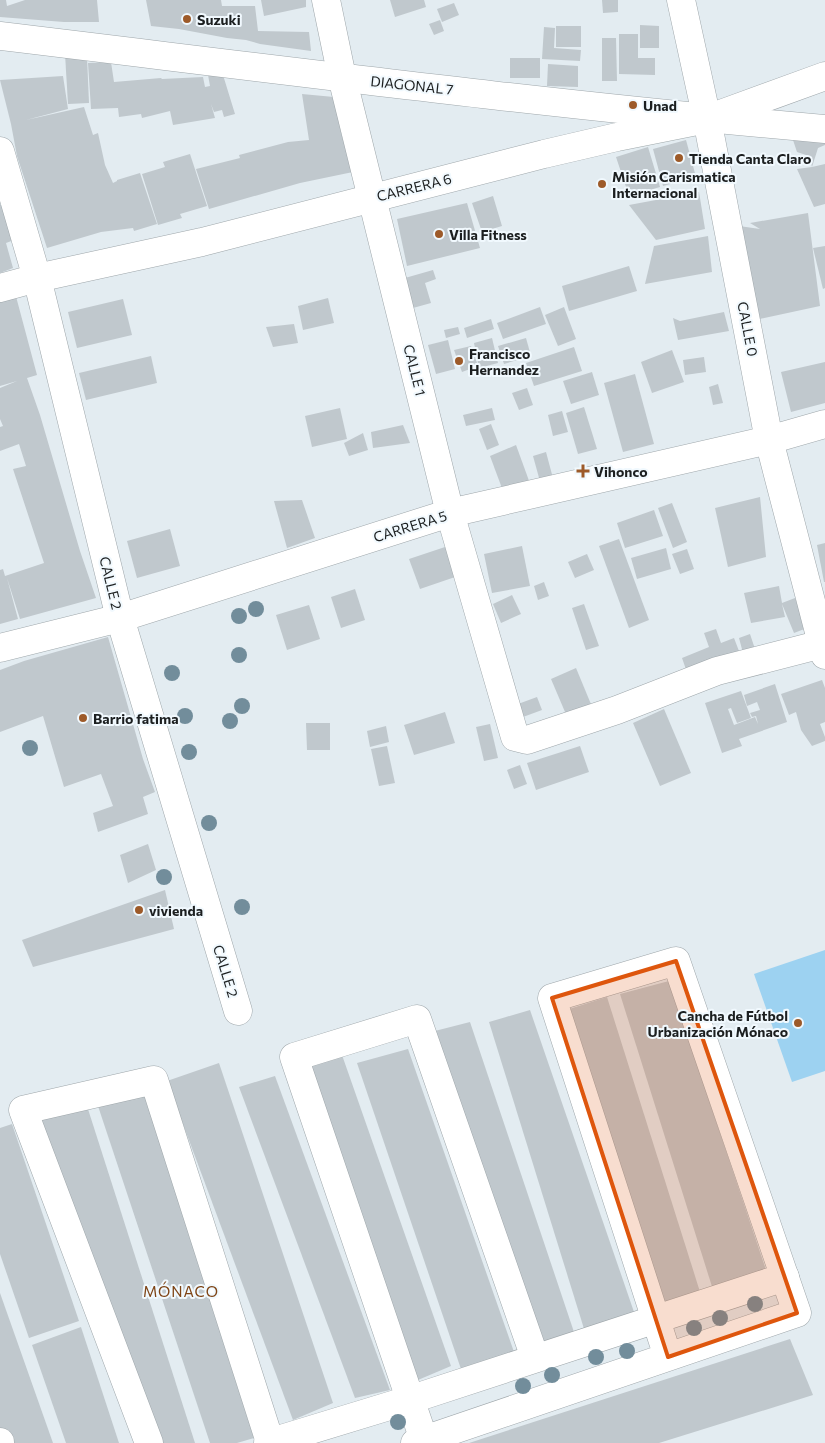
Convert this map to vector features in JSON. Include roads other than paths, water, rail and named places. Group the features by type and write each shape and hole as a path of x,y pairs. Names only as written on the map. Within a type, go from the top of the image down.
{"street":[{"name":"CALLE 1","path":"326,0 342,77 450,513 515,737 527,740 617,710 718,672 824,649"},
{"name":"CALLE 0","path":"681,0 707,119 769,440 824,649"},
{"name":"DIAGONAL 7","path":"0,36 707,119 825,129"},
{"name":"CARRERA 6","path":"0,288 37,278 202,242 572,147 646,130 707,119 825,76"},
{"name":"CALLE 2","path":"0,151 37,278 120,618 238,1011"},
{"name":"CARRERA 5","path":"0,648 120,618 450,513 769,440 825,424"},
{"path":"535,1358 417,1019 294,1057 409,1400 419,1441 668,1357 797,1313 676,961 552,998 668,1357"},
{"path":"149,1443 23,1110 154,1080 269,1443 409,1400 785,1277"}],"place":[{"name":"Suzuki","path":"187,19"},
{"name":"Unad","path":"633,105"},
{"name":"Tienda Canta Claro","path":"679,158"},
{"name":"Misión Carismatica Internacional","path":"602,184"},
{"name":"Villa Fitness","path":"439,234"},
{"name":"Francisco Hernandez","path":"459,361"},
{"name":"Vihonco","path":"583,471"},
{"name":"Barrio fatima","path":"83,718"},
{"name":"vivienda","path":"139,910"},
{"name":"Cancha de Fútbol Urbanización Mónaco","path":"798,1023"}],"district":[{"name":"MÓNACO","path":"181,1291"}]}
